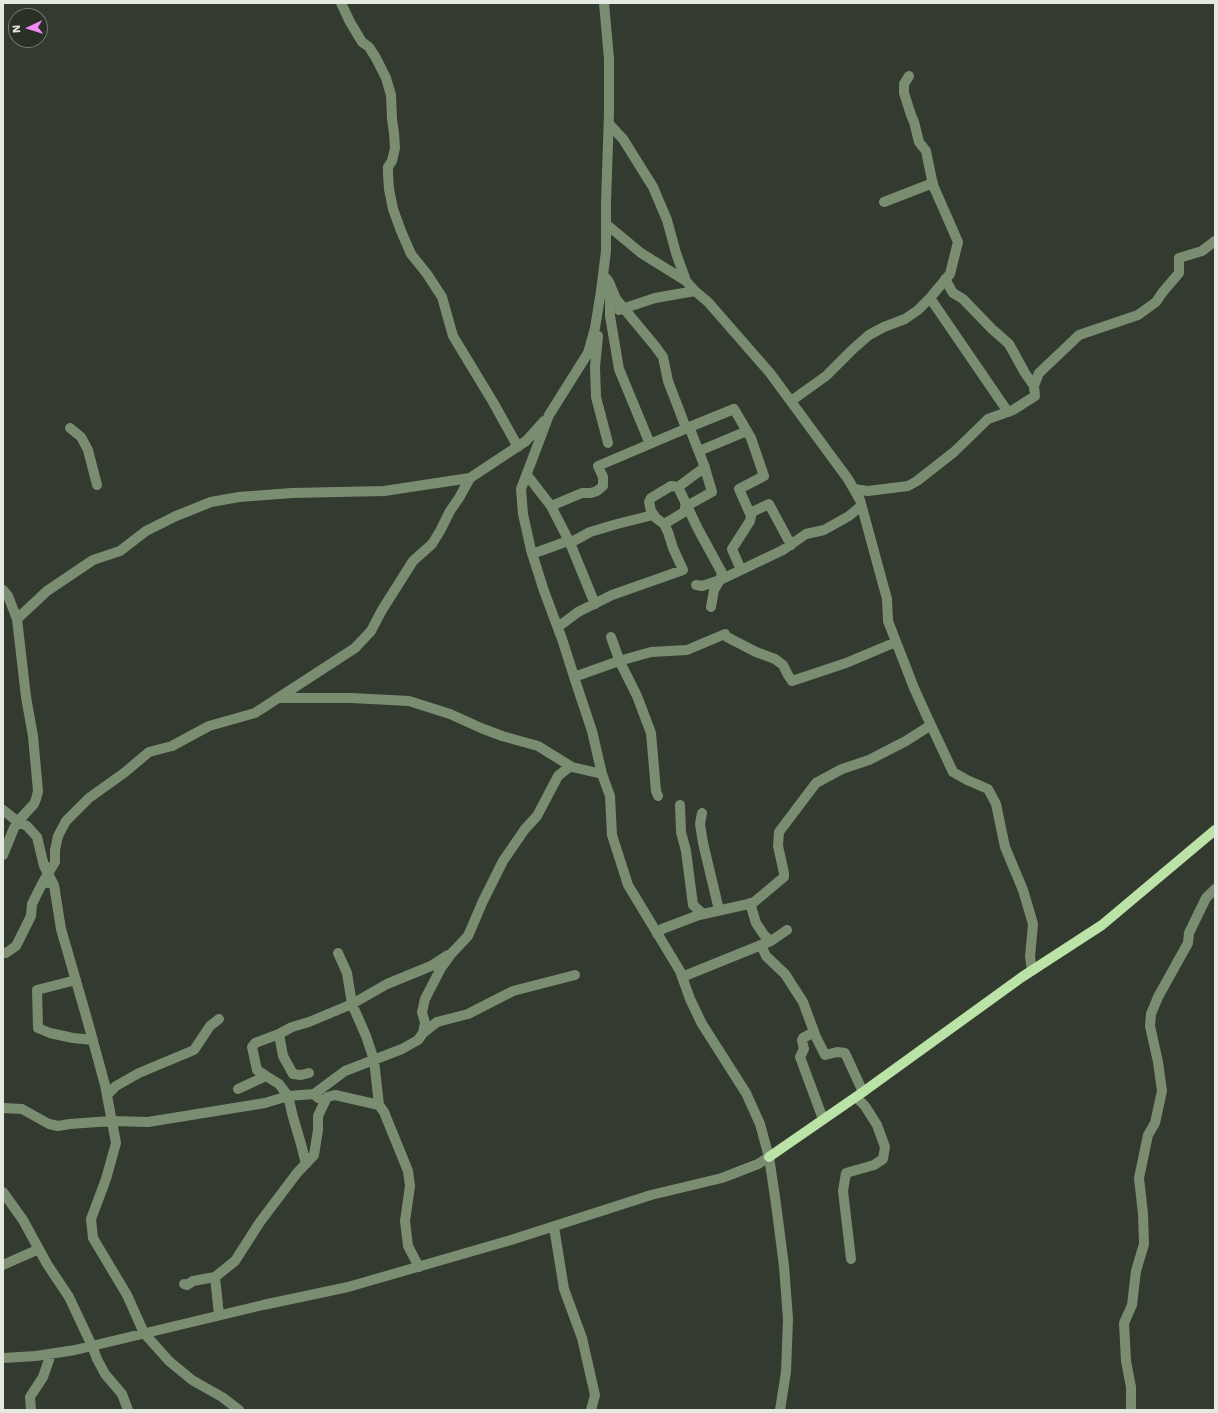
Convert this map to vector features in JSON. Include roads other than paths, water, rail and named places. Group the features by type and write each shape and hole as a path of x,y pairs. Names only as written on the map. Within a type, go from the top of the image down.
{"main road":[{"path":"768,1157 1032,970 1102,925 1215,830"}],"street":[{"path":"341,3 362,42 369,47 376,58 386,78 391,95 395,148 392,161 388,167 389,188 393,208 411,254 427,274 442,297 453,336 518,447"},
{"path":"604,3 609,59 606,282 619,369 650,444"},
{"path":"791,401 826,376 869,335 884,327 905,319 930,298 950,274 958,242 932,183 926,151 919,142 904,93 904,84 909,76"},
{"path":"609,124 623,139 652,187 667,220 676,253 686,281"},
{"path":"884,202 932,183"},
{"path":"606,224 641,253 686,281 708,302 770,373 844,473 854,489 861,506 887,599 888,621 914,688 953,772 988,789 996,804 1005,847 1024,890 1033,924 1030,957 1032,970"},
{"path":"854,489 868,491 908,486 917,482 954,452 988,419 1008,412 1035,396 1034,386 1039,373 1079,335 1138,315 1156,302 1179,273 1179,258 1202,251 1215,240"},
{"path":"945,280 953,293 963,299 1009,344 1034,386"},
{"path":"606,282 623,309 663,357 668,381 699,451 712,492 685,507 686,511 664,524"},
{"path":"17,619 47,591 93,560 120,551 146,531 176,516 212,502 239,497 292,493 384,491 470,478 526,441 549,415 588,353 597,326 606,282"},
{"path":"608,443 596,397 595,367 597,326 616,312 623,309 655,298 695,291"},
{"path":"930,298 1008,412"},
{"path":"551,506 582,493 597,491 603,486 603,477 598,466 734,409 751,438 764,476 738,489 751,516"},
{"path":"549,415 521,489 523,514 532,554 592,731 602,774 610,796 612,835 628,885 680,971 690,999 702,1024 746,1093 760,1124 768,1157 784,1266 788,1320 786,1372 780,1410"},
{"path":"70,428 81,437 88,450 97,485"},
{"path":"699,451 747,431"},
{"path":"558,627 578,612 612,594 683,570 664,524 651,512 649,502 651,498 671,486 678,487 705,467"},
{"path":"527,475 551,506 569,542 594,604"},
{"path":"3,953 6,953 16,946 31,916 32,904 55,862 55,850 58,836 66,821 89,798 124,773 149,752 172,746 209,726 255,713 355,648 371,631 382,610 413,562 432,544 470,478"},
{"path":"678,487 722,573 714,590 711,607"},
{"path":"741,570 732,548 750,521 752,512 769,504 790,545"},
{"path":"696,585 702,586 720,580 783,550 806,534 824,530 849,516 861,506"},
{"path":"532,554 569,542 590,532 654,515"},
{"path":"3,855 18,822 34,804 38,791 17,619 5,594"},
{"path":"574,677 619,661 651,652 686,650 726,636 756,652 776,659 783,665 792,681 846,663 896,642"},
{"path":"611,637 619,661 637,696 651,734 656,791 658,796"},
{"path":"279,698 351,698 409,701 450,714 502,736 538,746 572,767 602,774"},
{"path":"657,934 662,929 703,914 753,902 784,877 778,846 779,832 816,783 842,769 869,760 906,742 931,725"},
{"path":"423,1033 425,1023 422,1012 426,999 441,968 451,954 468,936 483,901 503,861 525,829 537,816 553,783 562,771 572,767"},
{"path":"680,805 681,832 686,851 693,905 703,914"},
{"path":"3,810 18,822 27,826 37,837 46,878 54,885 61,928 107,1095 116,1143 106,1179 91,1219 94,1238 127,1295 144,1333 169,1361 186,1375 208,1390 222,1397 239,1410"},
{"path":"702,813 700,824 703,843 719,910"},
{"path":"1131,1410 1131,1387 1126,1361 1124,1323 1132,1305 1136,1271 1144,1244 1143,1214 1139,1178 1148,1135 1155,1123 1162,1091 1158,1062 1150,1026 1151,1014 1158,996 1188,943 1189,933 1206,898 1215,889"},
{"path":"750,903 756,923 764,935 771,941"},
{"path":"682,977 771,941 787,930"},
{"path":"761,945 766,956 785,974 803,1002 814,1032 825,1054 837,1052 845,1053 859,1094 877,1125 884,1147 883,1158 874,1165 846,1173 843,1191 851,1259"},
{"path":"338,953 348,973 352,1004 366,1036 374,1060 379,1105 384,1112 408,1171 410,1186 405,1221 407,1240 408,1246 419,1267"},
{"path":"306,1164 292,1117 288,1096 279,1084 257,1070 252,1047 255,1043 279,1034 292,1026 309,1022 352,1004 387,984 431,966 451,954"},
{"path":"3,1108 22,1109 49,1124 58,1126 111,1120 148,1122 265,1103 288,1096 314,1094 346,1071 402,1049 418,1040 423,1033 437,1022 468,1014 513,991 575,975"},
{"path":"76,980 37,990 38,1028 50,1033 93,1040"},
{"path":"107,1095 116,1086 139,1073 194,1050 210,1026 219,1019"},
{"path":"814,1032 803,1038 804,1049 800,1057 802,1066 823,1119"},
{"path":"279,1034 283,1056 293,1074 302,1075 309,1073"},
{"path":"238,1089 266,1076"},
{"path":"314,1094 323,1105"},
{"path":"184,1284 187,1285 215,1277 235,1261 260,1222 314,1155 318,1130 318,1116 327,1097 335,1095 379,1105"},
{"path":"3,1358 51,1354 92,1346 219,1315 348,1287 554,1227 652,1195 722,1178 758,1164 768,1157"},
{"path":"3,1192 23,1220 69,1297 97,1359 105,1374 122,1394 128,1410"},
{"path":"554,1227 564,1289 582,1338 595,1396 591,1410"},
{"path":"3,1265 39,1249"},
{"path":"215,1277 219,1315"},
{"path":"30,1408 30,1397 43,1377 51,1354"}]}
